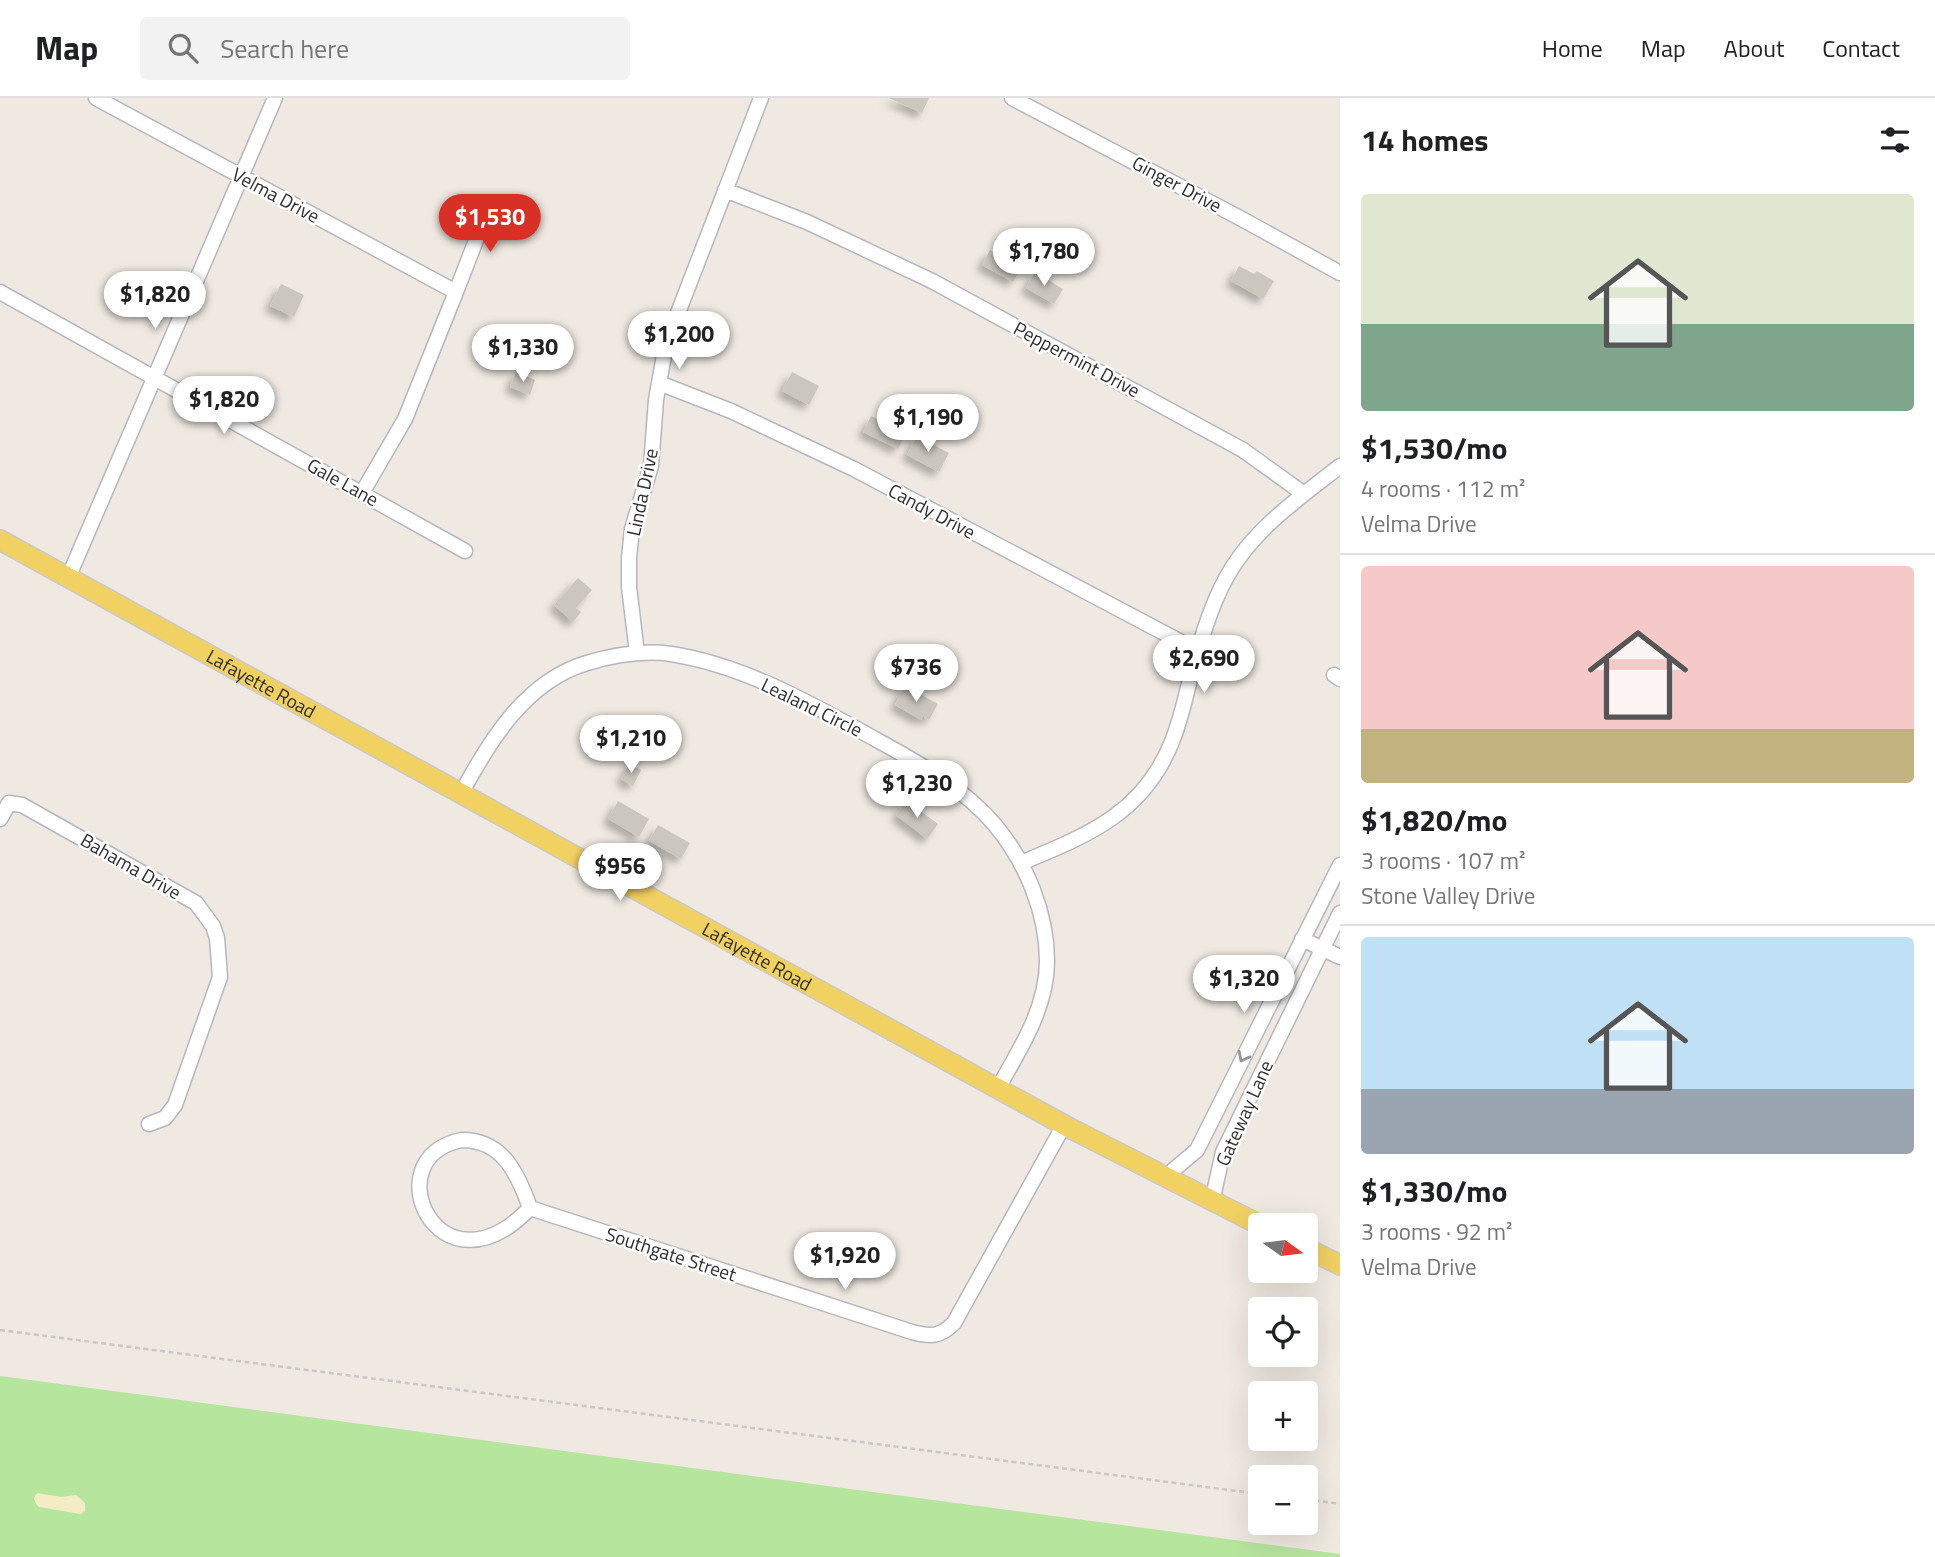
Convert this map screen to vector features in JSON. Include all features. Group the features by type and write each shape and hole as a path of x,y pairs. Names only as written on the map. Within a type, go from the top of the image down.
{"main road":[{"name":"Lafayette Road","path":"0,540 1064,1125 1248,1220"},
{"path":"1318,1254 1340,1265"}],"street":[{"name":"Velma Drive","path":"96,98 456,292"},
{"path":"68,578 275,98"},
{"name":"Linda Drive","path":"637,653 629,587 629,558 632,529 651,466 659,383 666,344 761,98"},
{"name":"Ginger Drive","path":"1012,98 1340,273"},
{"name":"Peppermint Drive","path":"725,190 820,228 932,281 1243,450 1304,494"},
{"path":"362,493 405,419 491,204"},
{"name":"Gale Lane","path":"0,292 465,551"},
{"name":"Candy Drive","path":"659,383 731,411 854,469 1198,651"},
{"path":"1021,863 1082,838 1107,823 1152,779 1173,739 1198,651 1219,593 1232,567 1266,524 1340,466"},
{"name":"Lealand Circle","path":"462,792 506,719 543,686 585,663 637,653 668,654 732,670 850,725 911,759 971,801 996,825 1021,863 1041,917 1047,961 1044,988 1031,1026 998,1088"},
{"name":"Bahama Drive","path":"0,819 9,803 22,805 196,903 218,938 221,967 214,998 175,1105 164,1118 149,1124"},
{"name":"Gateway Lane","path":"1165,1177 1197,1150 1340,865"},
{"name":"Gateway Lane","path":"1212,1202 1220,1160 1340,914"},
{"path":"1302,939 1340,957"},
{"path":"1214,1115 1236,1125"},
{"name":"Southgate Street","path":"530,1208 912,1332 929,1336 940,1335 954,1323 1064,1125"},
{"path":"474,1140 488,1143 505,1158 530,1208 499,1234 476,1240 457,1240 427,1217 419,1193 421,1171 435,1152 453,1142 474,1140"}],"path":[{"path":"0,1331 1248,1492"},
{"path":"1318,1501 1340,1504"}],"green space":[{"path":"0,1376 1340,1554 1340,1557 0,1557"}],"sand":[{"path":"37,1493 61,1497 76,1495 85,1503 85,1511 81,1514 39,1507 34,1498"}],"building":[{"path":"889,98 929,98 922,113"},
{"path":"990,250 1021,267 1013,282 982,265"},
{"path":"1239,266 1254,274 1257,271 1274,281 1263,299 1231,281"},
{"path":"1035,272 1063,289 1054,304 1026,288"},
{"path":"281,284 304,295 294,317 270,306"},
{"path":"516,372 535,380 530,395 510,387"},
{"path":"792,372 819,386 809,405 782,391"},
{"path":"871,416 906,433 898,449 863,432"},
{"path":"917,436 949,453 939,472 907,455"},
{"path":"578,578 592,590 576,608 581,612 573,622 554,605"},
{"path":"905,686 938,704 929,720 923,716 921,720 895,705"},
{"path":"629,764 641,770 633,786 621,779"},
{"path":"618,801 649,819 639,837 608,819"},
{"path":"907,801 938,824 927,839 896,815"},
{"path":"658,825 690,843 681,859 649,841"}]}
